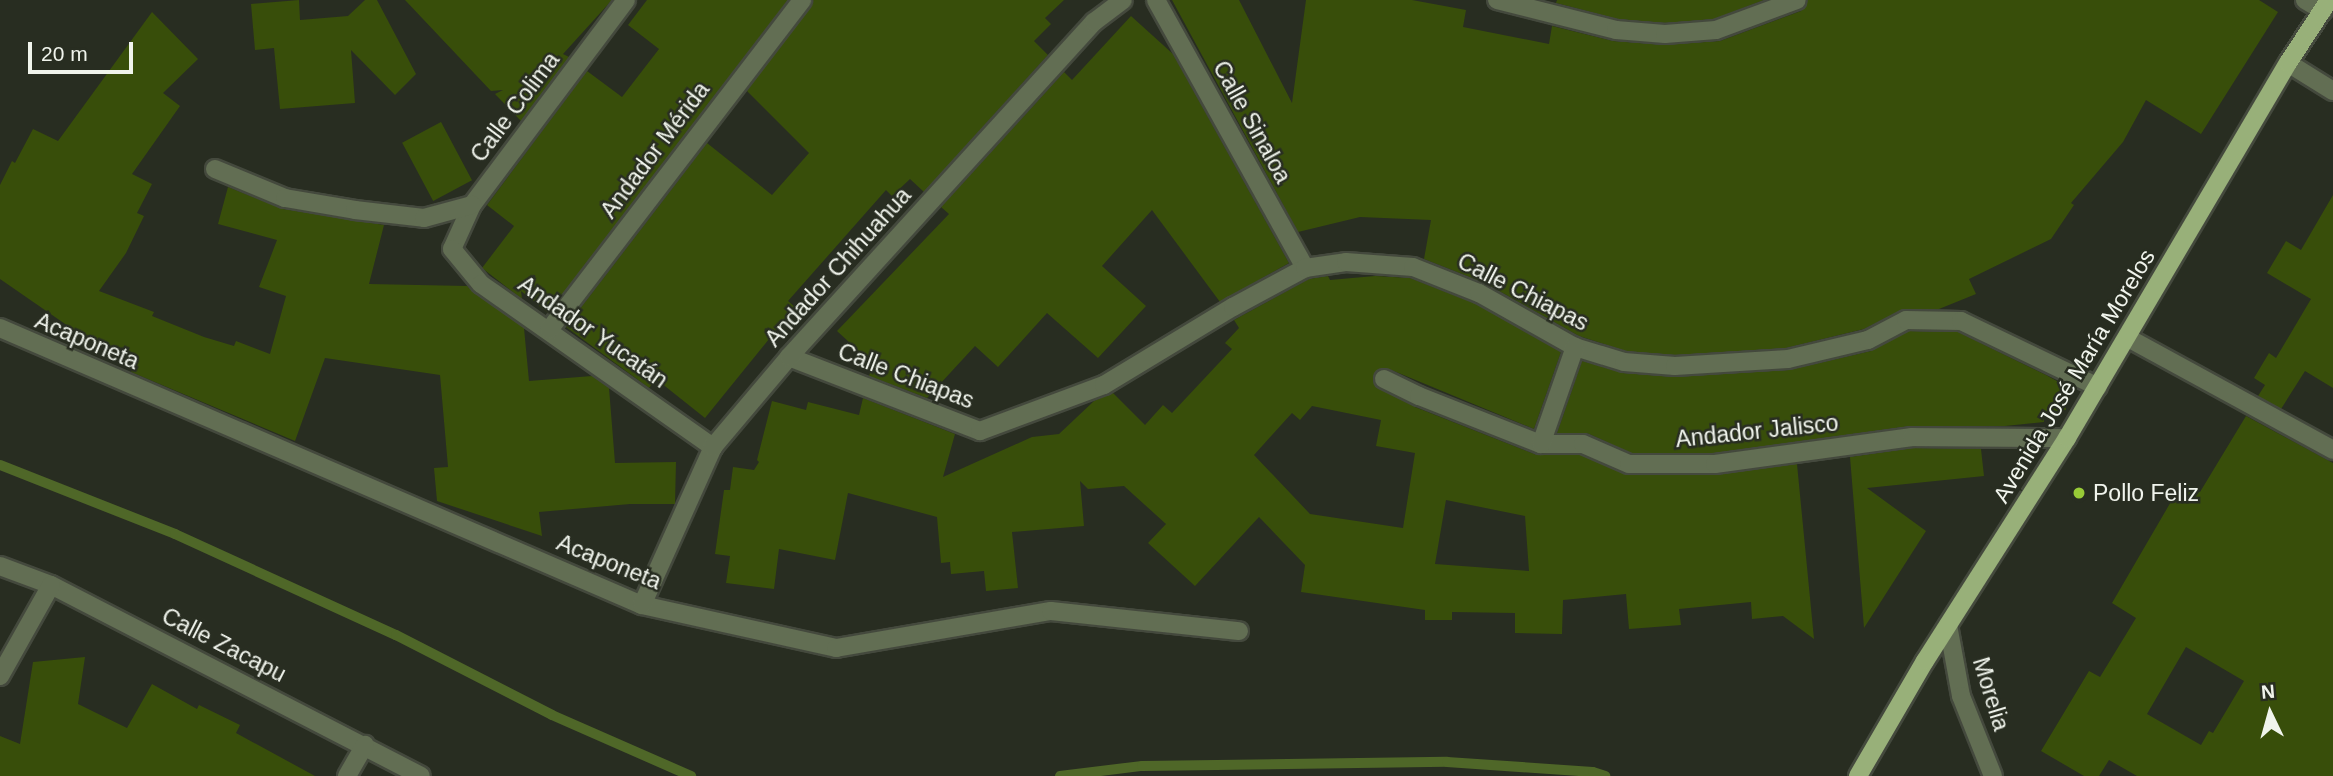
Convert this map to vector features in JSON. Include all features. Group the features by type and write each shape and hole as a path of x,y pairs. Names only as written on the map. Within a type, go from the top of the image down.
{"main road":[{"name":"Avenida José María Morelos","path":"1858,776 1925,661 2128,338 2288,63 2326,5"}],"street":[{"name":"Calle Colima","path":"452,249 472,205 626,0"},
{"name":"Andador Mérida","path":"549,330 802,0"},
{"name":"Andador Chihuahua","path":"642,604 713,447 789,357 1094,22 1123,0"},
{"name":"Calle Sinaloa","path":"1156,0 1305,268"},
{"path":"1497,0 1616,30 1665,34 1716,30 1797,0"},
{"path":"2305,0 2326,5"},
{"path":"2288,63 2333,91"},
{"path":"215,169 285,198 355,210 424,218 472,205"},
{"name":"Andador Yucatán","path":"452,249 481,284 713,447"},
{"name":"Calle Chiapas","path":"789,357 980,431 1104,385 1233,307 1305,268 1346,262 1413,267 1479,293 1575,348 1623,362 1675,366 1776,360 1868,341 1906,320 1961,321 2098,387"},
{"name":"Acaponeta","path":"0,328 642,604 836,648 1051,611 1239,631"},
{"path":"2128,338 2333,450"},
{"path":"1541,444 1575,348"},
{"name":"Andador Jalisco","path":"1384,379 1419,396 1541,444 1583,444 1629,464 1715,464 1912,437 2067,438"},
{"name":"Calle Zacapu","path":"0,566 51,585 421,776"},
{"path":"0,676 51,585"},
{"name":"Morelia","path":"1948,625 1961,696 1993,776"},
{"path":"347,776 365,745"}],"building":[{"path":"299,0 300,20 348,16 365,0 377,0 416,74 395,95 351,50 355,103 280,109 274,48 255,50 251,4"},
{"path":"405,0 612,0 563,54 569,57 521,121 495,94 503,90 491,91"},
{"path":"647,0 788,0 548,313 521,291 522,299 482,268 514,226 487,205 587,71 622,97 659,49 628,25"},
{"path":"813,0 1064,0 1045,18 1051,24 1034,41 1048,55 924,192 910,179 892,196 886,190 788,301 795,307 705,418 656,379 649,388 566,327 707,143 772,195 809,153 747,91"},
{"path":"1172,0 1239,0 1292,103 1306,0 1412,0 1466,10 1463,27 1549,44 1552,26 1613,41 1664,45 1720,41 1801,11 1808,0 2259,0 2278,12 2201,134 2146,100 2123,142 2071,203 2074,205 2051,239 1969,279 1976,294 1939,309 1901,310 1864,329 1786,348 1675,355 1626,351 1579,336 1485,283 1424,259 1431,220 1360,217 1298,232"},
{"path":"1557,0 1764,0 1714,19 1665,23 1618,19 1556,3"},
{"path":"152,12 198,59 163,93 180,106 132,174 152,184 137,213 144,216 126,253 99,291 154,312 152,316 204,337 234,346 236,341 270,354 286,296 259,287 277,240 218,224 228,187 283,209 384,225 369,284 467,286 524,328 529,381 592,376 609,388 615,463 676,462 675,504 630,504 539,512 542,536 437,501 434,468 448,467 440,375 325,358 295,441 131,372 136,360 66,330 68,326 0,279 0,185 12,161 15,163 33,129 58,141"},
{"path":"1131,16 1173,54 1289,263 1220,302 1152,210 1102,266 1146,306 1098,358 1047,313 998,367 975,346 927,398 869,376 873,364 837,331 949,214 941,207 1064,72 1072,80"},
{"path":"441,122 472,180 433,201 402,143"},
{"path":"2333,195 2333,388 2305,371 2281,409 2258,396 2265,385 2254,378 2269,353 2276,358 2311,299 2267,273 2286,241 2301,250"},
{"path":"1328,276 1330,280 1375,276 1410,278 1474,303 1561,352 1534,429 1389,369 1377,370 1373,379 1375,386 1415,407 1537,455 1581,455 1628,475 1715,475 1797,464 1814,639 1783,616 1752,619 1751,602 1679,609 1681,625 1629,629 1626,594 1563,600 1562,634 1515,633 1515,613 1452,612 1452,620 1425,620 1425,610 1301,592 1305,565 1259,517 1195,586 1148,543 1166,524 1124,486 1088,489 1080,481 1084,526 1012,532 1018,588 986,591 984,571 951,574 950,562 941,563 937,517 848,493 835,560 779,549 774,589 726,583 730,556 715,554 724,490 730,490 733,467 754,470 759,462 757,460 772,401 806,410 808,402 859,415 863,398 955,434 943,477 1032,437 1059,434 1094,401 1113,393 1145,425 1163,405 1172,413 1232,349 1225,343 1239,328 1234,320 1309,279","holes":["1312,406 1381,420 1376,446 1415,453 1403,528 1310,514 1254,455 1292,413 1300,420","1446,500 1525,516 1529,571 1435,564"]},
{"path":"1909,331 1958,332 2046,375 2064,385 2066,410 2043,412 2044,422 2005,426 1910,426 1714,453 1631,453 1587,433 1557,433 1582,361 1623,373 1674,377 1789,370 1871,351"},
{"path":"2246,416 2333,463 2333,776 2137,776 2109,760 2099,776 2084,776 2041,751 2089,671 2100,677 2136,618 2112,603 2183,481 2200,492","holes":["2186,647 2244,681 2213,733 2209,731 2201,745 2147,714"]},
{"path":"1913,448 1981,449 1984,476 1867,488 1926,531 1864,628 1850,457"},
{"path":"85,657 78,704 127,728 152,684 197,709 199,705 240,725 236,733 315,776 0,776 0,736 20,744 33,662"}],"waterway":[{"path":"0,465 175,534 396,635 552,715 691,776"},
{"path":"1060,776 1142,766 1447,762 1593,772 1605,776"}],"place":[{"name":"Pollo Feliz","path":"2079,493"}]}
